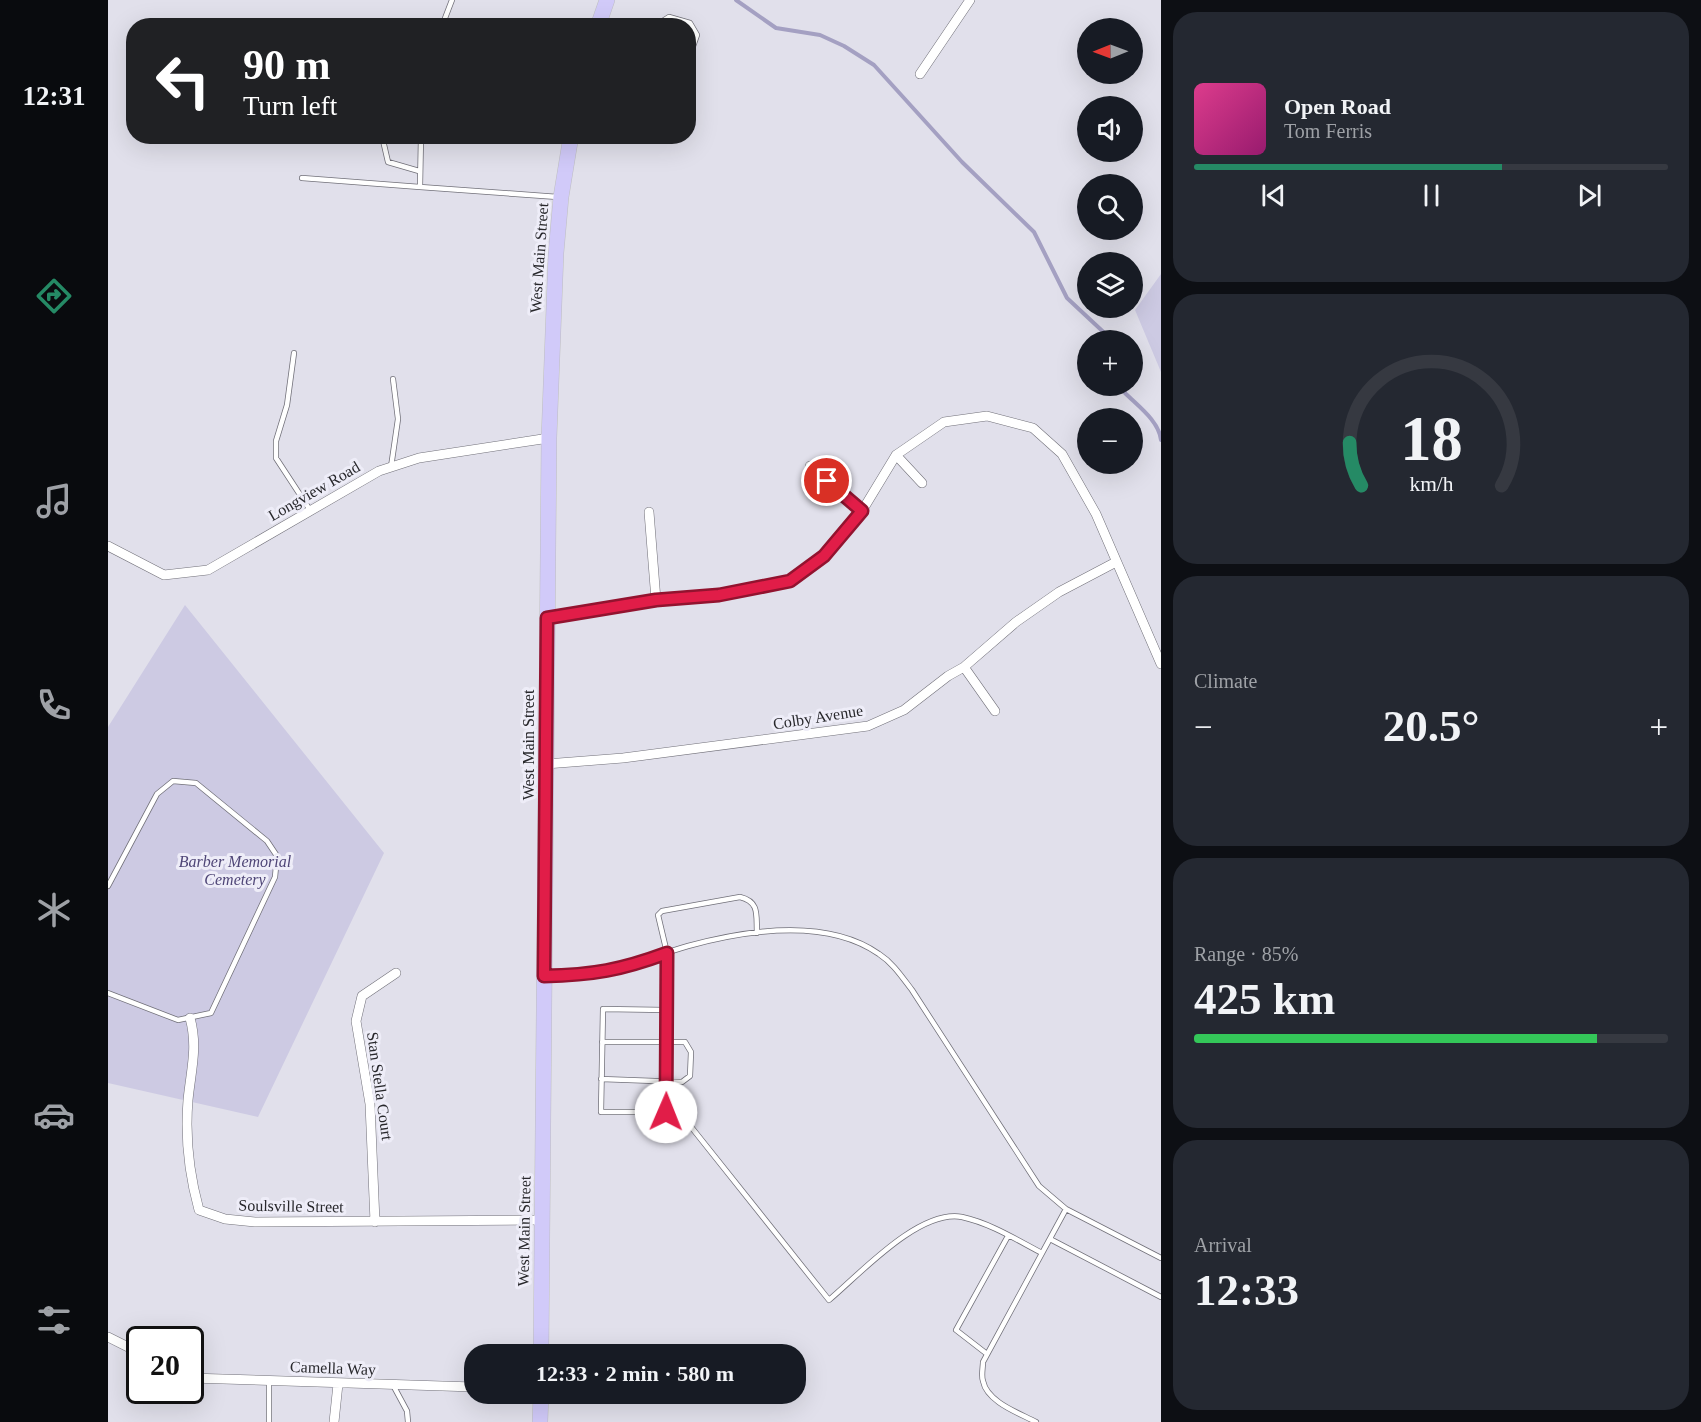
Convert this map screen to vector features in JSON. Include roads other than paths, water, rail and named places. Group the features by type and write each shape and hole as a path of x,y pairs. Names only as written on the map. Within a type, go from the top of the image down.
{"main road":[{"path":"601,18 607,0"},
{"name":"West Main Street","path":"541,1344 549,438 556,254 561,197 570,144"},
{"path":"540,1422 541,1404"}],"street":[{"path":"920,74 970,0"},
{"path":"547,618 656,600 719,595 790,581 824,556 862,511 896,454 944,422 987,417 1033,428 1062,454 1096,514 1161,664"},
{"name":"Longview Road","path":"108,546 164,575 208,570 310,510 391,467 419,458 549,438"},
{"path":"896,454 922,483"},
{"path":"810,466 862,511"},
{"path":"650,512 656,600"},
{"name":"Colby Avenue","path":"546,764 623,758 862,727 904,710 948,676 964,667 1016,622 1059,592 1116,562"},
{"path":"964,667 995,711"},
{"name":"Stan Stella Court","path":"375,1222 370,1104 356,1021 362,996 396,973"},
{"name":"Soulsville Street","path":"190,1018 195,1039 188,1101 187,1140 192,1186 199,1210 225,1219 255,1222 543,1220"},
{"path":"108,1337 126,1346"},
{"name":"Camella Way","path":"204,1379 464,1387"},
{"path":"334,1422 338,1384"}],"lane":[{"path":"445,18 452,0"},
{"path":"384,144 388,162 419,171"},
{"path":"420,187 421,144"},
{"path":"302,178 561,197"},
{"path":"294,353 287,405 276,441 276,458 310,510"},
{"path":"391,467 398,419 393,379"},
{"path":"108,885 157,794 173,781 196,783 267,840 277,856 275,877 211,1013 178,1020 108,993"},
{"path":"666,1112 667,953 657,915 662,911 740,897 751,900 756,906 757,933"},
{"path":"544,976 599,974 719,939 757,933 831,934 869,947 895,967 912,990 1027,1171 1050,1198 1066,1209 1161,1258"},
{"path":"666,1010 603,1009 601,1112 666,1112 680,1115 829,1300 905,1237 936,1219 961,1217 1042,1253"},
{"path":"601,1079 682,1082 690,1076 691,1052 685,1042 602,1042"},
{"path":"1036,1422 1000,1403 989,1392 983,1381 983,1362 1066,1209"},
{"path":"987,1354 956,1330 1008,1236"},
{"path":"1050,1239 1161,1297"},
{"path":"269,1381 269,1422"},
{"path":"393,1385 407,1411 408,1422"}],"waterway":[{"path":"736,0 776,28 820,35 844,46 874,65 962,162 1034,232 1067,298 1101,330"},
{"path":"1128,396 1152,420 1161,440"}],"park label":[{"name":"Barber Memorial Cemetery","path":"235,870"}]}
